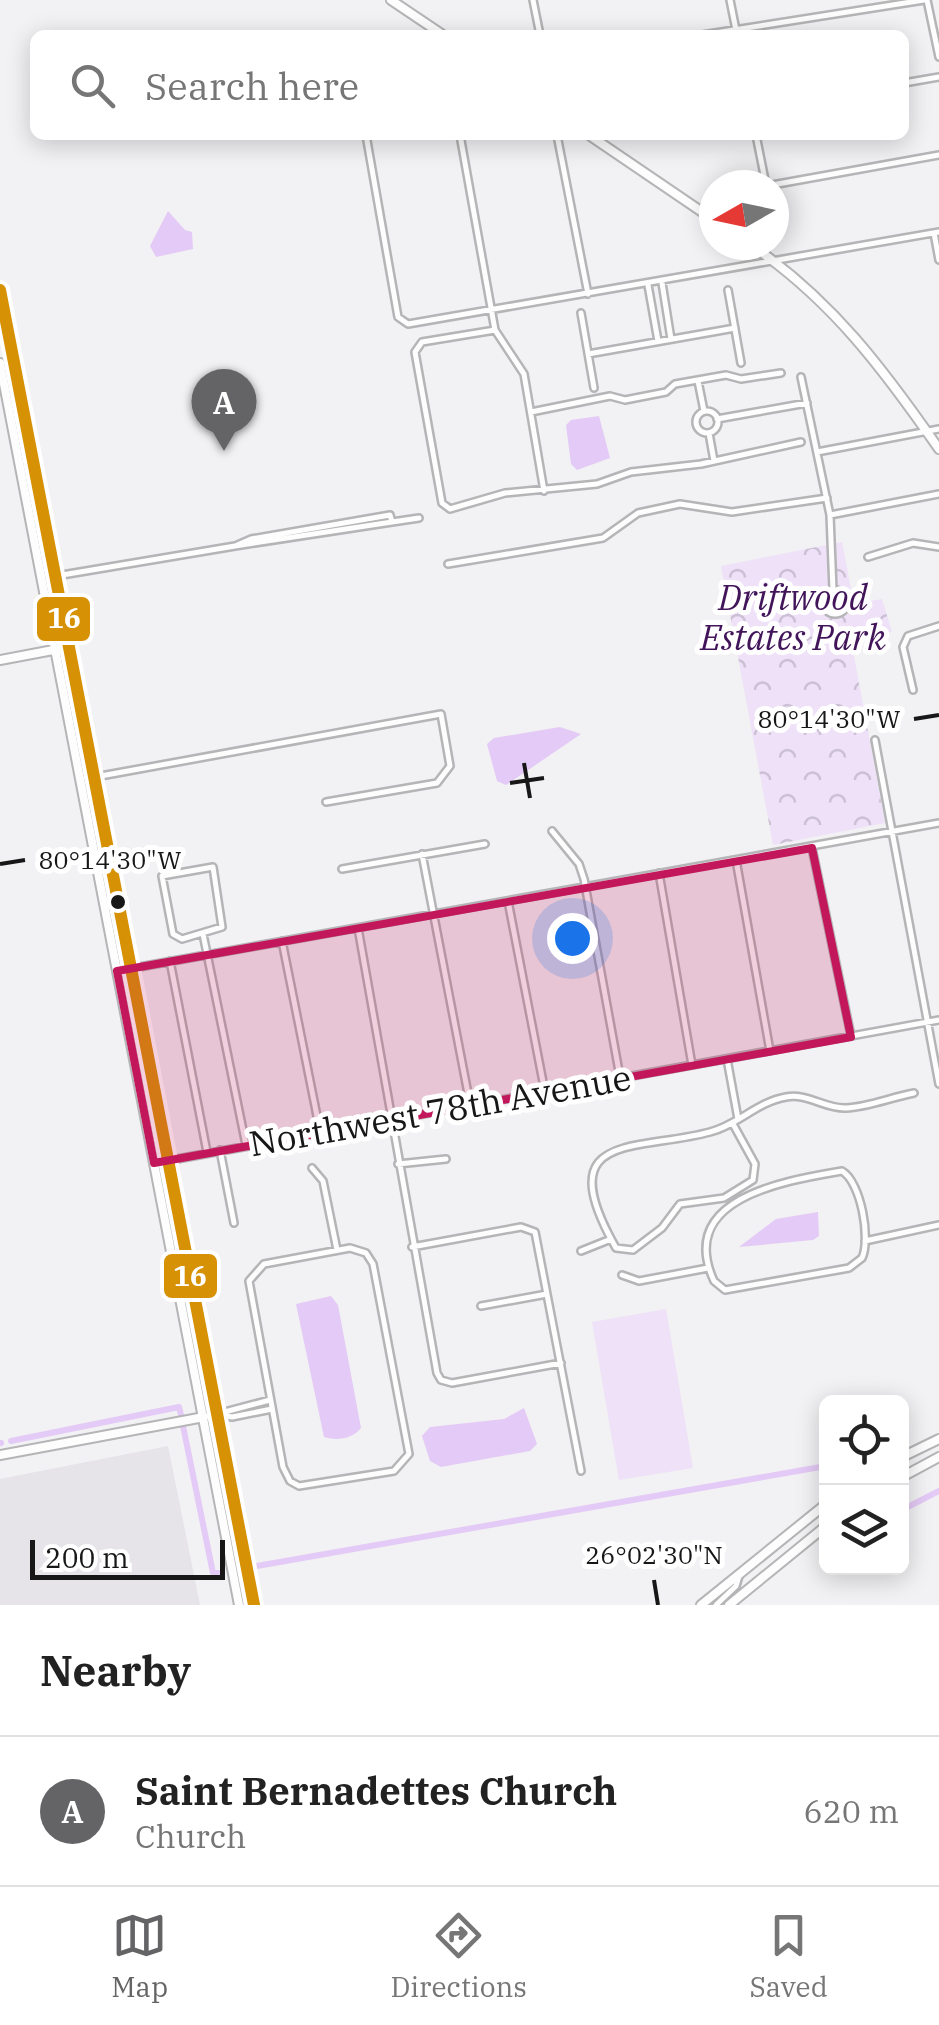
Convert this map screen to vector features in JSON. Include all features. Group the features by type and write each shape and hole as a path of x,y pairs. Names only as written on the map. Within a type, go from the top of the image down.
{"main road":[{"path":"390,0 435,30"},
{"path":"597,140 699,210"},
{"path":"774,261 860,340 939,450"},
{"path":"0,290 254,1605"},
{"path":"0,363 239,1605"},
{"path":"26,500 40,498"},
{"path":"0,660 69,647"},
{"path":"200,1399 217,1414"},
{"path":"0,1455 204,1416"},
{"path":"909,1454 939,1439"},
{"path":"909,1472 939,1457"},
{"path":"701,1605 819,1510"},
{"path":"730,1605 819,1532"},
{"path":"226,1533 243,1546"}],"street":[{"path":"533,0 539,30"},
{"path":"730,0 736,30"},
{"path":"748,30 925,0 939,57"},
{"path":"909,82 939,77"},
{"path":"367,140 402,322 662,283 936,233 939,260"},
{"path":"461,140 496,330 520,361 544,491"},
{"path":"557,140 589,295"},
{"path":"757,140 765,170"},
{"path":"789,181 939,155"},
{"path":"662,283 670,339"},
{"path":"648,285 658,342"},
{"path":"728,290 741,362"},
{"path":"581,313 594,388"},
{"path":"588,354 735,328"},
{"path":"496,330 422,342 416,352 442,503 450,509 468,507 474,500 489,496 544,491 801,442"},
{"path":"530,412 610,396 625,400 698,382 781,372"},
{"path":"802,377 830,515 834,590 823,602 830,613 837,614 843,611 846,598 834,590"},
{"path":"698,382 704,411 696,424 709,433"},
{"path":"704,411 717,420 807,403"},
{"path":"714,461 709,433 717,420"},
{"path":"817,452 939,429"},
{"path":"830,515 939,494"},
{"path":"448,564 603,538 638,513 680,504 732,512 826,498"},
{"path":"56,576 236,546 240,541 360,520 390,516 392,522 419,518"},
{"path":"868,557 913,543 939,548"},
{"path":"913,690 903,646 908,636 939,626"},
{"path":"94,776 441,714 450,766 437,783 326,802"},
{"path":"875,740 939,1084"},
{"path":"117,970 939,823"},
{"path":"552,831 578,864 586,888 620,1077"},
{"path":"342,869 485,844"},
{"path":"812,848 850,1036"},
{"path":"422,854 470,1104"},
{"path":"736,860 770,1051"},
{"path":"213,867 222,927 203,934 177,936 162,876 213,867"},
{"path":"659,874 692,1066"},
{"path":"508,901 542,1082 540,1091"},
{"path":"357,927 437,1372 442,1380 452,1383 561,1364"},
{"path":"203,934 246,1145"},
{"path":"282,941 320,1131"},
{"path":"170,961 207,1152"},
{"name":"Northwest 78th Avenue","path":"154,1163 939,1020"},
{"path":"727,1059 736,1122 755,1164 754,1180 724,1198 680,1204 662,1228 633,1250 620,1252 611,1240 594,1186 596,1169 605,1156 629,1143 686,1138 736,1122 784,1097 799,1096 844,1109 914,1094"},
{"path":"220,1150 234,1223"},
{"path":"398,1164 446,1159"},
{"path":"312,1168 324,1184 337,1250"},
{"path":"842,1171 849,1174 865,1241 862,1258 849,1268 725,1290 718,1286 708,1268 705,1236 710,1223 774,1182 842,1171"},
{"path":"865,1241 939,1225"},
{"path":"412,1247 528,1228 538,1240 581,1471"},
{"path":"581,1251 611,1240"},
{"path":"356,1248 366,1253 375,1270 408,1444 406,1462 394,1471 311,1487 293,1483 284,1471 272,1409 250,1290 254,1272 268,1263 337,1250 356,1248"},
{"path":"622,1275 640,1281 708,1268"},
{"path":"481,1306 548,1294"},
{"path":"217,1414 270,1400"},
{"path":"217,1414 232,1416 272,1409"},
{"path":"716,1605 736,1586 740,1574"}],"highlighted area":[{"path":"812,848 851,1037 154,1163 117,971"}],"shaded area":[{"path":"168,211 185,230 192,232 193,249 156,257 150,246"},
{"path":"599,416 610,458 577,470 571,464 566,425 571,420"},
{"path":"560,727 581,734 506,785 497,781 487,744 494,738"},
{"path":"818,1212 819,1236 813,1240 739,1247 776,1219"},
{"path":"331,1296 338,1305 361,1428 339,1439 324,1437 296,1304"},
{"path":"524,1408 537,1444 530,1451 441,1467 430,1461 422,1436 430,1427 504,1419"},
{"path":"168,1446 200,1605 0,1605 0,1479"}],"green space":[{"name":"Driftwood Estates Park","path":"842,542 854,604 882,599 892,632 851,640 885,823 773,845 721,566"},
{"path":"666,1309 693,1468 619,1480 592,1322"}],"waterway":[{"path":"11,1441 179,1407 181,1415"},
{"path":"183,1426 213,1573 218,1573"},
{"path":"257,1566 819,1467"},
{"path":"909,1506 939,1491"}],"transit line":[{"name":"16","path":"0,290 254,1605"}],"place":[{"name":"Saint Bernadettes Church","path":"224,451"}]}
